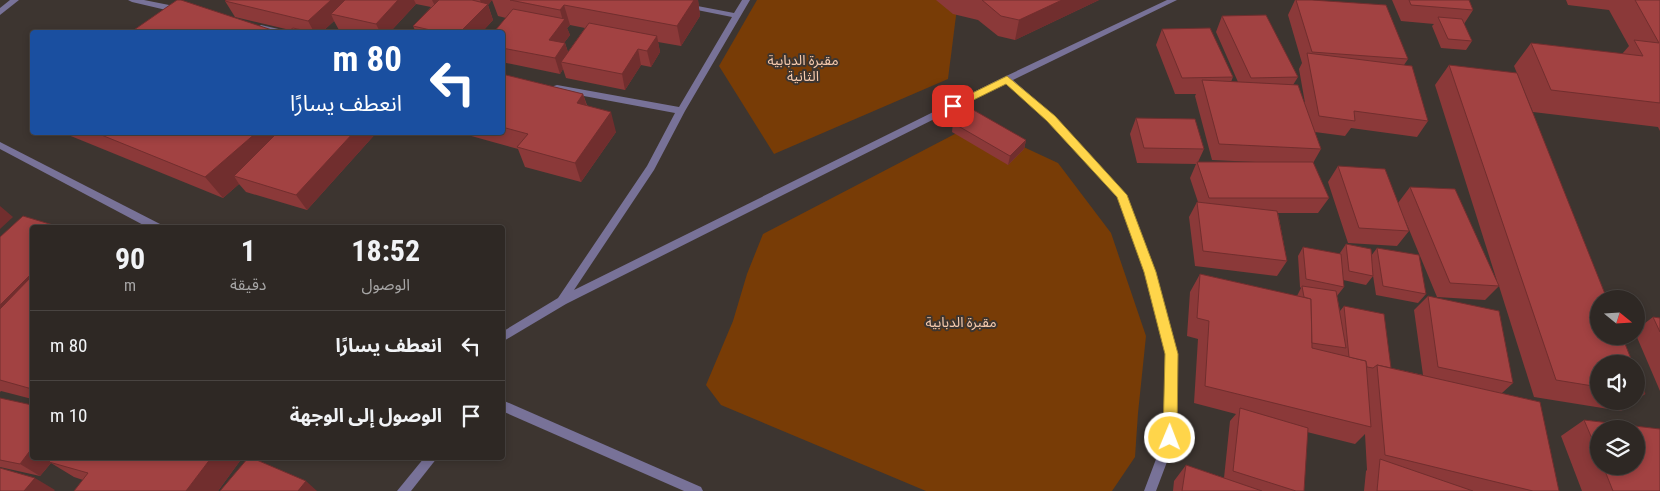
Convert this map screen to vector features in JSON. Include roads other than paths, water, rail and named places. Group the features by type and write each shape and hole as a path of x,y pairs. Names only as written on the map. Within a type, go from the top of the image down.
{"street":[{"path":"0,12 15,0"},
{"path":"132,0 188,12"},
{"path":"562,301 651,168 746,0"},
{"path":"505,336 562,301 1007,80 1173,0"},
{"path":"682,5 737,16"},
{"path":"252,26 271,30"},
{"path":"1007,80 1051,118 1121,195 1150,272 1172,354 1170,438 1150,491"},
{"path":"549,87 681,112"},
{"path":"0,145 153,225"},
{"path":"505,406 697,491"},
{"path":"403,491 429,460"}],"park label":[{"name":"مقبرة الدبابية الثانية","path":"803,68"},
{"name":"مقبرة الدبابية","path":"961,322"}]}
